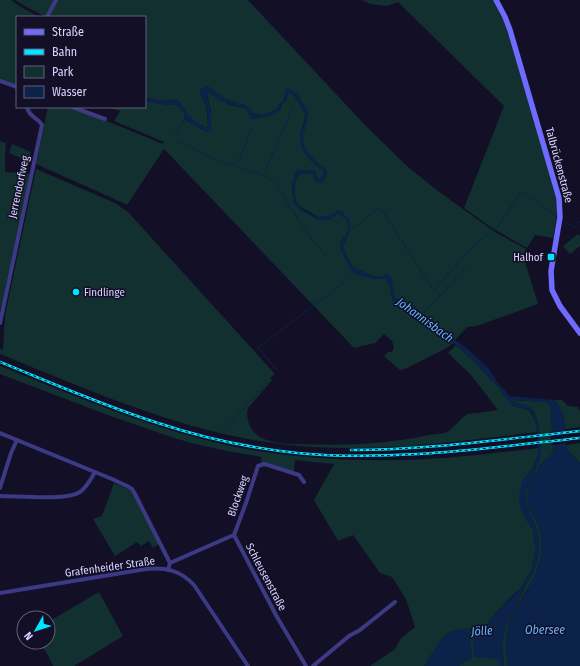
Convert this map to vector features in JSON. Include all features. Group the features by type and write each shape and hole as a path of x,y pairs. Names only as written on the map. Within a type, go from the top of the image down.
{"main road":[{"name":"Talbrückenstraße","path":"496,0 505,17 512,36 559,198 560,217 551,271 552,290 560,306 580,333"}],"street":[{"path":"48,16 56,0"},
{"path":"0,81 16,87"},
{"name":"Jerrendorfweg","path":"0,323 42,125 30,114 27,108"},
{"path":"75,108 105,119"},
{"path":"0,433 132,489 170,564 168,570"},
{"path":"0,488 11,453 17,440"},
{"name":"Blockweg","path":"234,535 258,466 264,464 299,475 304,482"},
{"path":"0,496 71,496 83,490 94,472"},
{"name":"Schleusenstraße","path":"170,564 234,535 277,617 306,666"},
{"name":"Grafenheider Straße","path":"0,593 157,568 176,572 184,576 194,585 248,666"},
{"path":"313,666 348,636 360,630 395,602"}],"green space":[{"path":"0,0 11,0 37,16 16,16 16,86 0,80"},
{"path":"15,0 54,0 46,16"},
{"path":"58,0 248,0 366,126 409,168 495,232 526,249 523,255 538,304 477,326 467,327 455,340 438,327 432,320 422,317 414,306 404,305 395,298 391,281 383,276 373,276 354,268 348,259 343,246 350,226 344,215 337,211 329,216 318,217 299,206 297,203 295,183 299,175 304,173 313,174 316,182 325,179 327,172 305,149 302,137 308,111 300,100 298,94 286,89 284,99 279,107 272,112 254,114 244,105 225,99 207,86 201,89 200,93 207,108 208,126 206,128 190,117 180,103 175,99 164,101 146,98 146,16 49,16"},
{"path":"361,0 493,0 508,33 557,200 558,208 553,238 535,235 527,248 492,228 464,208 504,106 398,2 387,6 371,4"},
{"path":"209,92 221,100 246,109 252,119 268,116 280,110 282,104 286,101 288,92 294,95 305,113 301,137 303,149 305,154 313,163 323,170 322,176 319,179 312,170 296,172 292,183 292,188 293,197 299,209 318,220 330,220 337,214 345,218 349,228 341,241 340,247 351,270 371,278 385,278 389,283 392,298 396,303 419,315 419,317 436,328 450,343 453,343 450,346 400,370 384,356 388,352 392,352 394,348 392,341 384,334 375,343 354,348 164,149 127,205 36,164 48,108 69,108 83,112 163,144 164,142 114,121 120,111 112,108 146,108 146,101 176,105 184,113 187,121 207,132 211,122 211,111 207,94"},
{"path":"0,141 6,143 5,172 28,173 30,175 0,312"},
{"path":"12,144 31,152 28,161 9,153"},
{"path":"36,169 115,203 128,212 275,374 270,378 272,380 248,408 248,421 258,436 282,443 317,445 365,444 445,433 468,414 498,410 471,375 448,353 456,345 500,388 514,406 529,410 535,420 537,432 435,444 368,448 300,446 266,442 232,436 164,417 98,394 0,354 0,349 3,350 5,315"},
{"path":"578,234 580,236 580,246 570,254 563,246"},
{"path":"0,366 79,398 186,435 237,447 284,455 355,460 403,460 454,457 539,448 538,455 529,473 519,501 523,514 533,530 535,553 532,568 521,588 486,625 481,628 450,632 444,636 424,666 370,666 395,649 401,638 415,627 406,599 392,577 380,573 353,535 338,541 314,500 334,464 295,460 294,472 268,463 261,463 262,457 227,451 174,438 105,414 0,374"},
{"path":"511,398 514,400 544,402 549,405 552,410 550,415 554,446 552,454 540,465 529,490 529,505 540,532 541,553 537,572 512,615 509,623 506,644 508,666 504,666 502,643 506,625 535,568 539,545 537,529 526,502 527,488 541,452 538,426 533,410 527,405 514,402 510,399"},
{"path":"553,400 562,400 568,406 578,407 580,411 580,427 565,429 563,413 558,404"},
{"path":"580,443 580,463 568,451 566,445"},
{"path":"114,483 132,492 159,544 153,548 149,541 141,546 137,542 115,556 93,519 102,516"},
{"path":"99,592 123,636 74,666 53,666 45,650 56,650 56,617"},
{"path":"475,630 479,631 479,658 499,660 500,666 458,666 463,662 472,659 469,632"}],"water":[{"name":"Obersee","path":"207,86 225,99 244,105 254,114 274,111 279,103 281,103 284,99 286,89 288,88 298,94 300,100 308,111 306,128 303,134 305,148 315,161 325,168 327,172 323,183 316,182 313,174 309,173 300,174 297,177 295,191 298,206 306,212 318,217 325,217 342,210 344,215 348,217 350,225 349,232 343,246 348,259 354,268 373,276 383,276 386,273 393,278 392,281 395,298 404,305 414,306 422,317 432,320 438,327 469,350 489,369 497,382 510,396 553,400 558,404 563,413 566,445 572,455 580,463 580,666 508,666 506,644 509,623 534,576 538,567 541,553 540,532 529,505 529,490 540,465 552,454 554,446 550,415 552,410 550,406 544,402 514,400 511,398 514,402 530,407 536,417 541,453 527,488 526,501 537,529 539,545 535,568 506,625 502,643 504,666 500,666 499,660 474,657 473,642 474,634 478,631 476,630 469,632 472,659 463,662 458,666 424,666 439,642 450,632 481,628 486,625 521,588 532,568 535,553 533,530 523,514 519,496 522,481 532,469 538,455 538,440 535,420 531,411 517,407 510,403 500,388 477,364 456,345 449,343 443,334 431,324 419,318 419,315 396,303 392,298 389,283 385,278 377,279 366,277 351,270 340,245 349,228 345,218 337,214 330,220 318,220 296,207 292,200 292,183 297,170 315,170 317,178 319,179 322,177 323,170 308,158 301,144 300,131 304,125 305,113 294,95 288,93 286,101 282,104 278,112 273,115 252,119 247,110 220,101 209,92 207,96 212,129 207,132 188,122 184,116 184,113 176,105 146,101 146,98 164,101 175,99 180,103 190,117 206,128 208,126 207,108 200,93 201,89"}],"pier":[{"path":"567,431 568,443 552,445 550,432"}],"waterway":[{"path":"265,172 292,109"},
{"path":"173,138 185,118"},
{"path":"238,162 253,126"},
{"path":"178,140 212,158 257,173 273,181 310,237 326,256"},
{"path":"494,230 497,228 521,191 557,216"},
{"path":"349,229 354,228 380,207 432,288"},
{"path":"565,222 574,227 580,221"},
{"path":"440,296 435,289 478,241 490,233"},
{"name":"Johannisbach","path":"421,316 467,267"},
{"path":"278,371 258,348 354,273"},
{"path":"220,430 232,421 267,383"}],"railway":[{"path":"0,362 98,402 158,423 209,438 279,451 333,455 404,455 474,450 580,438"},
{"path":"351,450 380,450 437,446 580,431"}],"place":[{"name":"Halhof","path":"551,257"},
{"name":"Findlinge","path":"76,292"}],"water label":[{"name":"Jölle","path":"482,631"}]}
